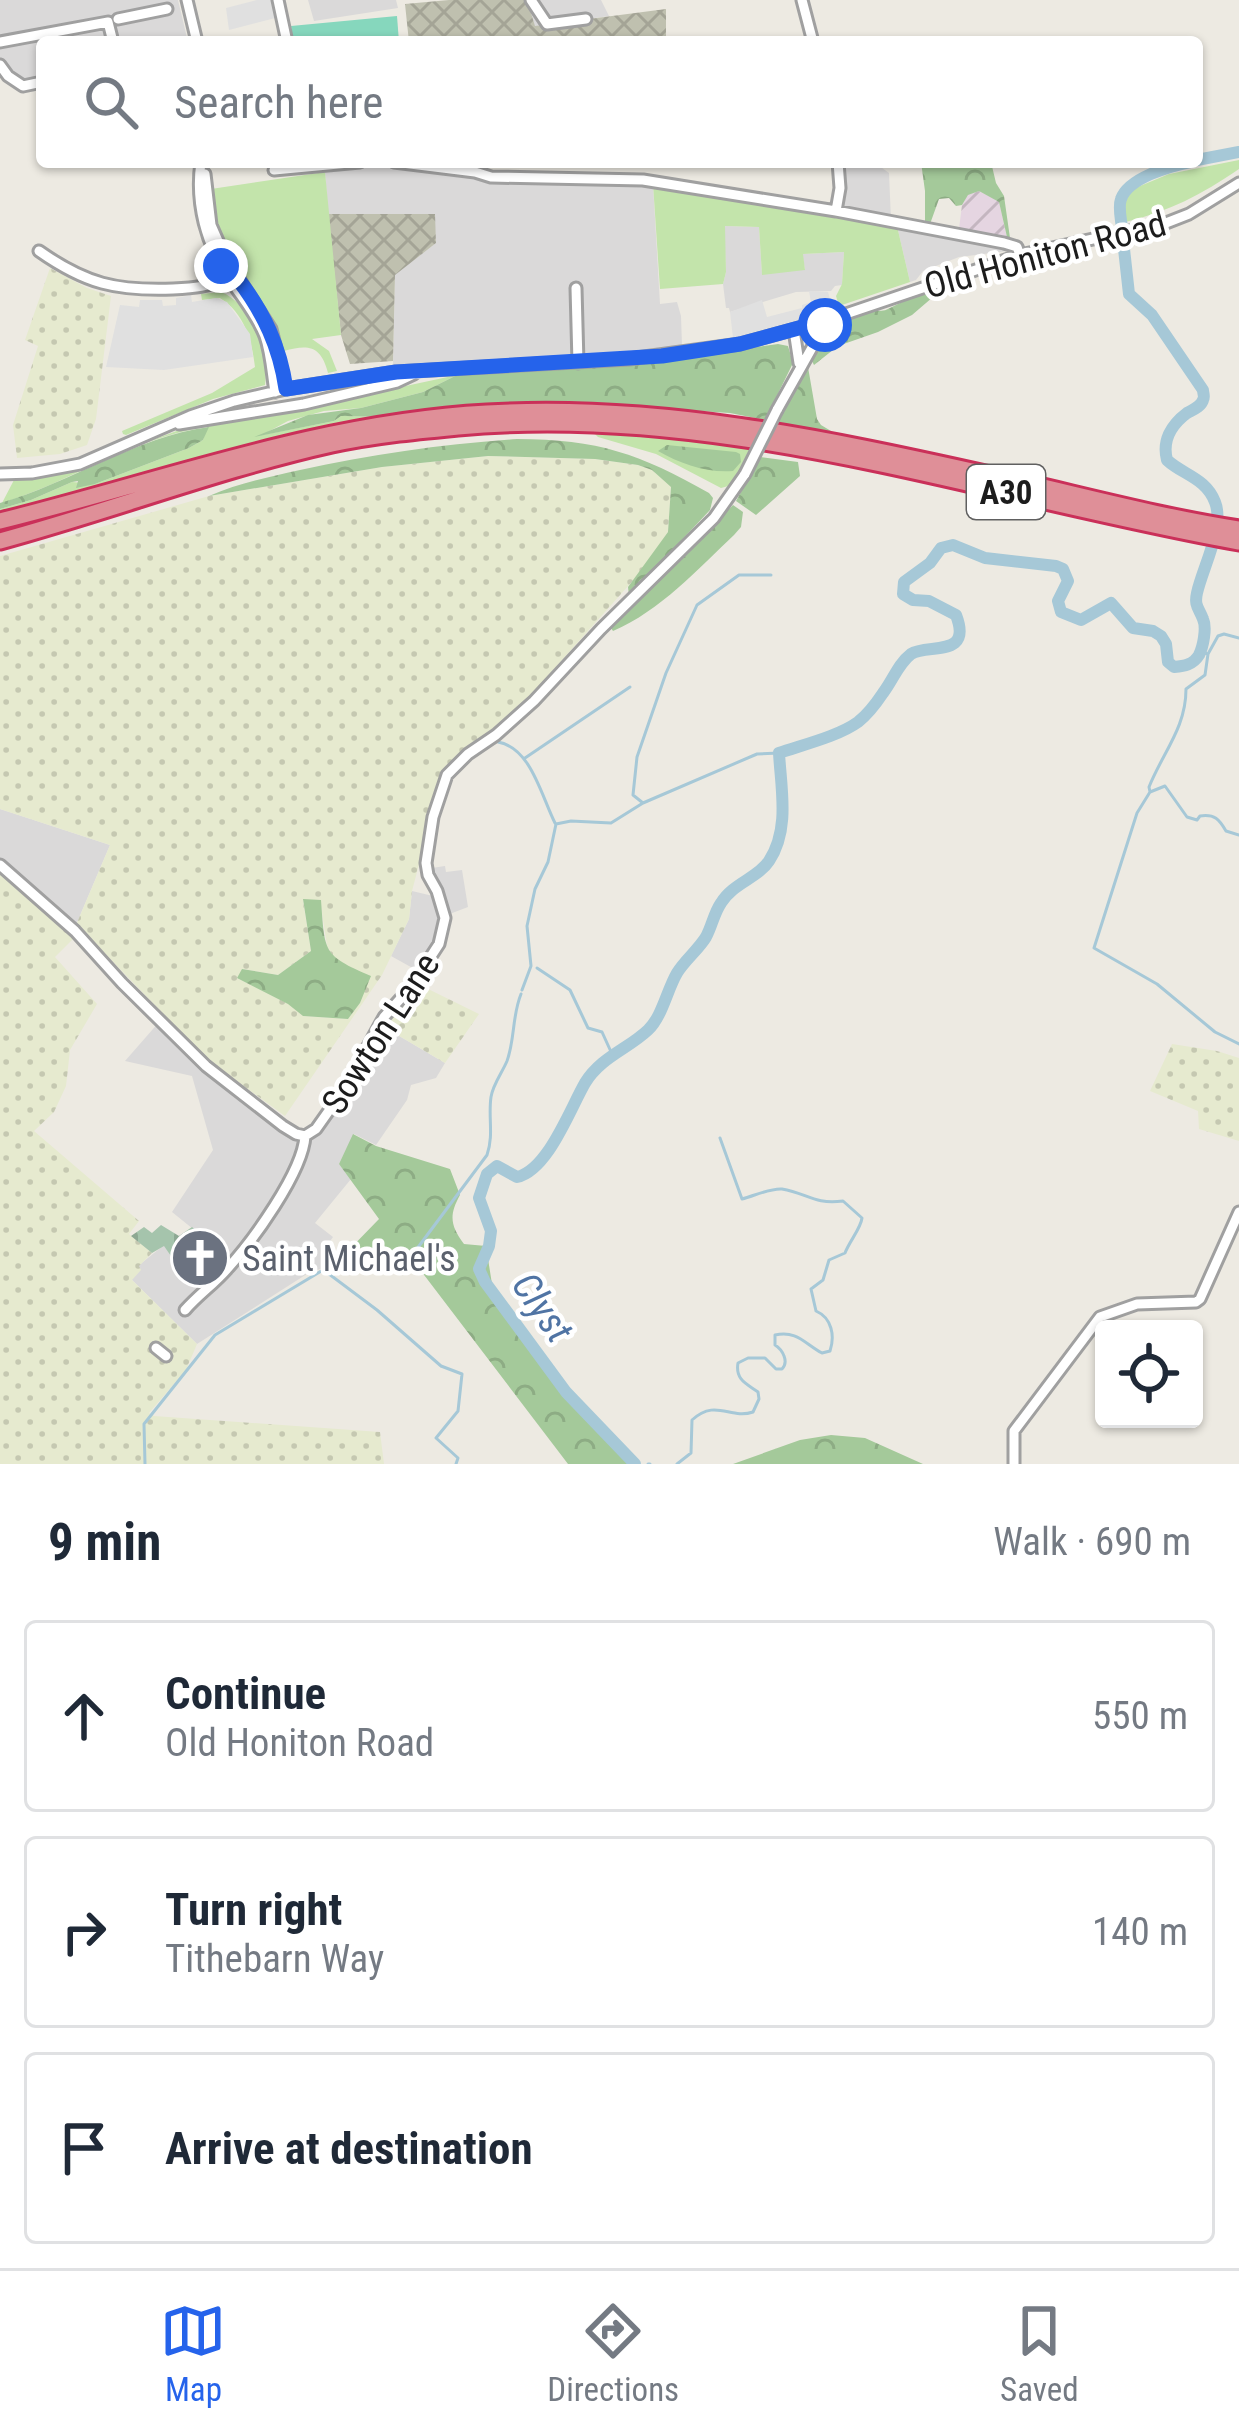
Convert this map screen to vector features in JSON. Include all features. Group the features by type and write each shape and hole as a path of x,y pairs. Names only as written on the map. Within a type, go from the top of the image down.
{"highway":[{"name":"A30","path":"0,541 268,447 390,423 484,413 590,411 689,418 822,440 1235,535"},
{"name":"A30","path":"0,521 172,482"}],"street":[{"path":"146,0 148,13"},
{"path":"188,0 196,36"},
{"path":"278,0 286,36"},
{"path":"531,0 547,24 586,19"},
{"path":"802,0 811,36"},
{"path":"118,20 167,9"},
{"path":"0,41 108,22 112,36"},
{"path":"0,65 22,86 36,83"},
{"path":"202,168 199,186 204,223 228,280 256,318 281,393"},
{"path":"204,168 208,209 228,280 271,329 281,393 275,406 265,412"},
{"path":"274,170 281,168"},
{"path":"443,168 491,177 644,180 1004,243 1017,247 1020,255"},
{"path":"836,212 838,168"},
{"name":"Old Honiton Road","path":"0,473 59,470 206,410 396,372 578,363 740,344 828,320 1020,255 1166,223 1239,183"},
{"path":"39,251 83,279 112,287 203,287 228,280"},
{"path":"576,288 578,363"},
{"name":"Sowton Lane","path":"0,865 70,927 206,1066 296,1134 305,1136 316,1129 384,1017 439,944 445,918 427,863 433,817 447,775 534,701 714,518 746,473 828,320"},
{"path":"800,328 809,352"},
{"path":"799,368 800,328"},
{"name":"Old Honiton Road","path":"170,425 265,412 397,382 419,371"},
{"name":"Old Honiton Road","path":"281,393 294,400 322,398"},
{"path":"185,1310 237,1258 292,1177 305,1136"},
{"path":"1014,1464 1014,1431 1100,1317 1137,1304 1200,1299 1239,1212"},
{"path":"156,1348 166,1356"}],"shaded area":[{"path":"0,0 178,0 187,36 36,36 36,80 24,82 8,73 0,58"},
{"path":"278,0 283,16 229,30 226,8"},
{"path":"308,0 396,0 398,8 314,21"},
{"path":"527,0 601,0 609,16 534,27"},
{"path":"527,0 535,26 666,9 666,36 408,36 405,4"},
{"path":"426,168 653,184 660,304 677,302 682,346 555,358 393,365 395,274 436,243 434,214 328,214 325,172"},
{"path":"840,168 882,168 889,173 891,220 838,209"},
{"path":"979,191 999,201 1007,237 959,229 962,205 968,194"},
{"path":"328,214 435,214 436,243 395,275 393,361 350,364 341,335"},
{"path":"724,226 759,227 762,274 805,269 802,254 844,252 842,285 831,291 796,292 730,312 723,284"},
{"path":"897,226 1008,251 959,257 923,271 910,282"},
{"path":"50,268 111,296 96,419 87,445 60,454 17,458 13,425 38,346 25,340"},
{"path":"809,291 828,292 832,307 733,338 730,312 762,300 767,317 802,308 811,302"},
{"path":"191,295 192,302 216,298 227,302 250,334 253,357 164,370 106,367 120,305 139,307 140,300 162,300 163,306 176,305 176,298"},
{"path":"488,456 638,465 671,486 668,532 646,566 529,697 443,774 409,919 382,975 285,1116 209,1061 82,930 55,957 97,1004 70,1050 66,1086 54,1112 34,1131 139,1221 129,1234 152,1253 132,1280 197,1344 186,1370 149,1413 380,1432 384,1464 0,1464 0,859 76,925 110,845 0,809 0,556 209,496 382,467","holes":["303,900 320,900 327,946 360,1003 348,1019 303,1016 237,978 243,969 278,975 311,951"]},
{"path":"0,809 110,845 76,925 0,859"},
{"path":"445,866 446,872 462,870 468,907 447,915 432,868"},
{"path":"412,891 433,896 442,925 418,971 391,956 409,919"},
{"path":"418,984 479,1014 445,1063 384,1027 385,1019"},
{"path":"160,1021 205,1067 296,1135 319,1132 384,1027 445,1063 436,1078 411,1085 407,1100 376,1145 354,1134 339,1164 351,1179 315,1223 333,1237 323,1251 334,1265 310,1272 197,1344 131,1279 138,1266 164,1245 182,1272 201,1285 229,1258 172,1212 213,1150 192,1076 125,1061"},
{"path":"1172,1044 1239,1058 1239,1141 1199,1129 1198,1111 1150,1091"}],"green space":[{"path":"397,16 399,36 292,36 291,26"},
{"path":"1239,160 1239,169 1198,194 1125,222 1122,205 1128,191 1169,174"},
{"path":"922,168 992,168 1004,196 1010,238 999,202 979,191 968,195 962,205 939,199 930,224 925,224"},
{"path":"325,172 341,335 312,339 329,351 337,371 328,373 313,349 284,351 273,320 229,251 217,224 211,189"},
{"path":"653,184 897,226 910,282 839,306 836,296 842,284 844,252 803,254 805,270 762,275 759,227 725,226 723,284 660,289"},
{"path":"221,292 242,307 257,331 265,359 265,385 213,399 123,434 212,393 255,367 249,337 235,311 220,298 202,300 201,294"},
{"path":"934,292 933,297 912,315 838,346 814,365 823,342 841,323"},
{"path":"788,346 793,363 765,420 730,413 574,403 495,405 386,417 341,416 254,437 308,415 423,392 457,375 644,363"},
{"path":"808,367 817,419 831,431 826,434 776,425"},
{"path":"457,375 423,392 361,408 324,411 288,421 262,435 341,416 386,417 320,429 0,516 0,509 72,482 95,484 189,448 203,440 207,427 154,440 2,503 14,480 63,473 182,429 303,411"},
{"path":"209,427 203,440 189,448 95,484 76,488 78,481 72,482 0,509 0,503 129,450"},
{"path":"596,432 753,447 732,485 721,488 656,454 598,437"},
{"path":"517,439 618,451 709,493 713,498 710,510 629,596 628,587 668,532 671,487 652,470 638,465 488,456 382,467 209,496 354,459"},
{"path":"667,445 736,452 741,462 733,471 703,469 658,451"},
{"path":"760,457 798,462 800,476 756,515 736,501"},
{"path":"733,505 743,512 741,527 734,535 662,601 613,631 611,628"},
{"path":"303,899 321,900 329,950 343,963 371,976 348,1019 303,1016 237,978 242,969 278,975 311,951"},
{"path":"353,1134 450,1169 460,1195 453,1220 459,1237 464,1244 486,1246 492,1284 609,1444 630,1464 568,1464 418,1267 359,1266 344,1255 379,1219 339,1164"},
{"path":"161,1225 179,1236 192,1227 229,1258 202,1285 182,1272 164,1246 152,1253 131,1236 144,1227 152,1233"},
{"path":"831,1435 865,1438 923,1464 733,1464 800,1440"}],"waterway":[{"path":"1203,159 1239,152"},
{"path":"1122,228 1120,202 1125,192 1141,179 1168,168"},
{"name":"Clyst","path":"635,1464 566,1392 485,1282 479,1269 491,1231 479,1198 487,1174 497,1166 517,1177 539,1163 591,1074 653,1025 677,973 706,937 726,896 769,861 782,822 779,753 858,722 911,654 946,647 958,638 956,615 903,594 904,582 930,563 941,548 953,545 985,558 1056,566 1068,581 1058,601 1061,612 1081,620 1111,603 1133,628 1161,636 1174,667 1191,663 1199,655 1205,627 1196,597 1217,512 1206,487 1167,460 1166,446 1176,423 1202,402 1203,390 1152,315 1129,294 1123,240"},
{"path":"643,803 633,795 637,757 666,673 697,605 739,575 771,575"},
{"path":"1201,652 1208,654 1218,636 1239,638"},
{"path":"1208,654 1205,675 1186,689 1178,728 1149,787 1150,792 1165,786 1187,817 1213,817 1226,831 1239,835"},
{"path":"525,758 630,687"},
{"path":"498,742 527,763 555,823"},
{"path":"522,990 531,966 527,926 556,824 611,823 643,803 757,754 779,753"},
{"path":"1150,792 1137,813 1094,948 1157,984 1215,1032 1239,1044"},
{"path":"537,968 570,990 588,1028 602,1032 612,1054"},
{"path":"145,1464 144,1424 215,1335 323,1270 365,1261 398,1263 413,1254 487,1155 491,1097 510,1053 521,994"},
{"path":"677,1464 691,1453 692,1420 708,1411 753,1412 758,1392 740,1378 738,1363 765,1358 782,1369 785,1360 775,1345 775,1335 795,1336 822,1353 830,1351 831,1328 816,1311 811,1289 823,1280 829,1260 845,1253 862,1218 843,1201 818,1200 782,1189 742,1199 720,1138"},
{"path":"325,1271 441,1366 462,1374 458,1411 436,1438 458,1458 456,1464"}],"place":[{"name":"Saint Michael's","path":"200,1258"}],"route":[{"path":"221,266 228,277 238,279 266,318 286,389 396,372 662,356 759,340 828,320 825,325"}]}
